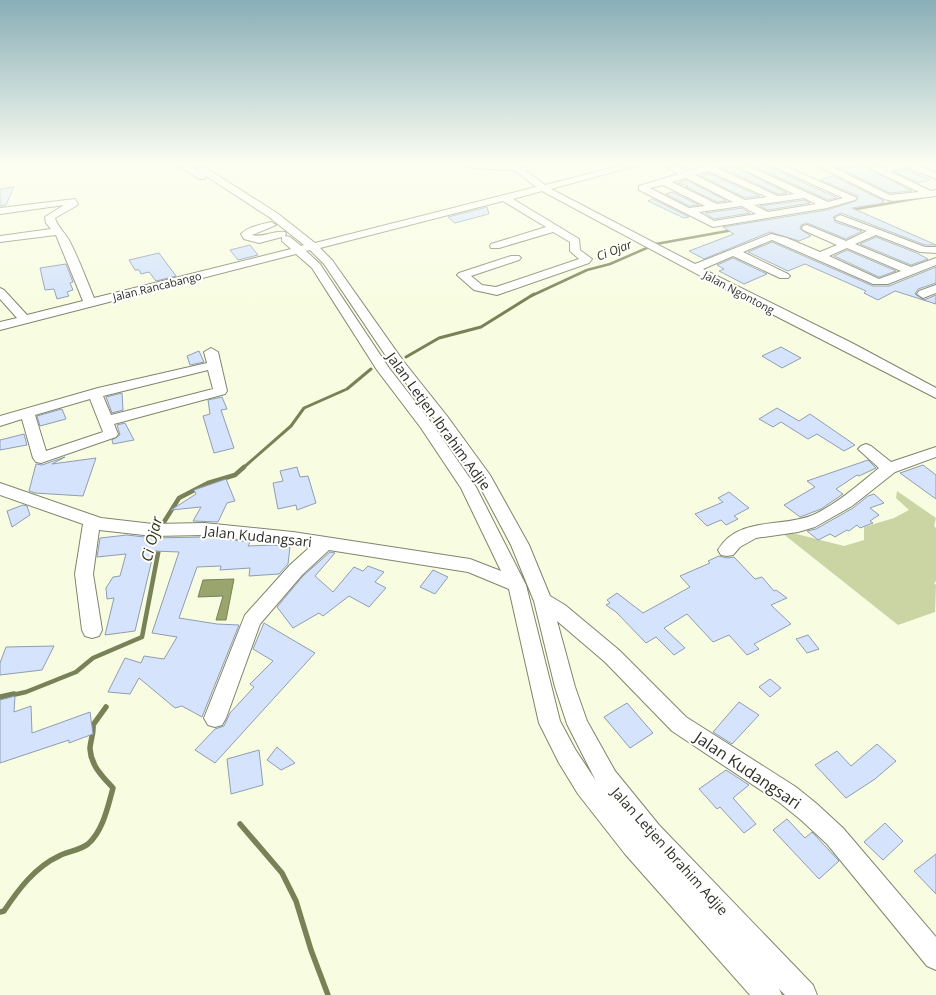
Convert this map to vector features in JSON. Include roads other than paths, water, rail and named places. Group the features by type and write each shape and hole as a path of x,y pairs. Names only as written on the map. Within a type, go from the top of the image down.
{"street":[{"path":"61,210 50,217 51,223 58,230 66,244 90,303"},
{"name":"Jalan Letjen Ibrahim Adjie","path":"253,210 276,230 328,262 399,365 434,422 517,586 550,723 567,756 586,786 633,846 768,995"},
{"name":"Jalan Letjen Ibrahim Adjie","path":"265,210 273,215 306,249"},
{"name":"Jalan Rancabango","path":"0,326 456,210"},
{"path":"515,258 463,275 478,288 497,290 585,261 586,259 575,251 575,241 526,210"},
{"name":"Jalan Ngontong","path":"585,210 936,394"},
{"path":"688,211 693,210"},
{"path":"758,210 766,215"},
{"path":"688,211 714,224 794,210"},
{"path":"840,218 924,250 936,250"},
{"path":"495,246 555,228"},
{"path":"807,228 910,271"},
{"path":"0,239 58,230"},
{"path":"819,257 876,231"},
{"path":"695,268 771,237 783,240 877,282 884,282 936,261"},
{"path":"732,252 784,276"},
{"path":"922,294 936,289"},
{"path":"0,292 24,320"},
{"path":"0,421 212,359 220,391 107,422"},
{"path":"27,413 41,458 111,434 95,394"},
{"name":"Jalan Letjen Ibrahim Adjie","path":"434,422 484,479 520,545 543,601 565,687 578,724 607,779 651,833 803,995"},
{"path":"866,449 889,468"},
{"path":"727,550 730,545 754,531 797,526 820,518 889,468 936,452"},
{"name":"Jalan Kudangsari","path":"0,489 108,525 164,530 204,529 326,543 470,566 517,586"},
{"path":"92,521 84,574 92,630"},
{"path":"215,718 252,620 296,570 326,543"},
{"name":"Jalan Kudangsari","path":"543,601 558,610 612,656 679,724 788,795 809,812 835,836 936,957"}],"waterway":[{"name":"Ci Ojar","path":"531,296 587,270 610,264 656,244 733,230"},
{"name":"Ci Ojar","path":"406,357 439,338 481,327 534,294"},
{"name":"Ci Ojar","path":"243,468 291,426 304,408 347,389 371,369"},
{"name":"Ci Ojar","path":"8,696 26,692 76,672 93,658 142,637 164,522 179,498 208,483 235,475 244,467"},
{"name":"Ci Ojar","path":"0,697 14,694"},
{"path":"0,912 4,911 21,887 42,866 62,854 88,844 98,832 113,788 95,766 90,749 93,725 106,707"},
{"path":"240,824 282,873 296,901 311,950 328,995"}]}
